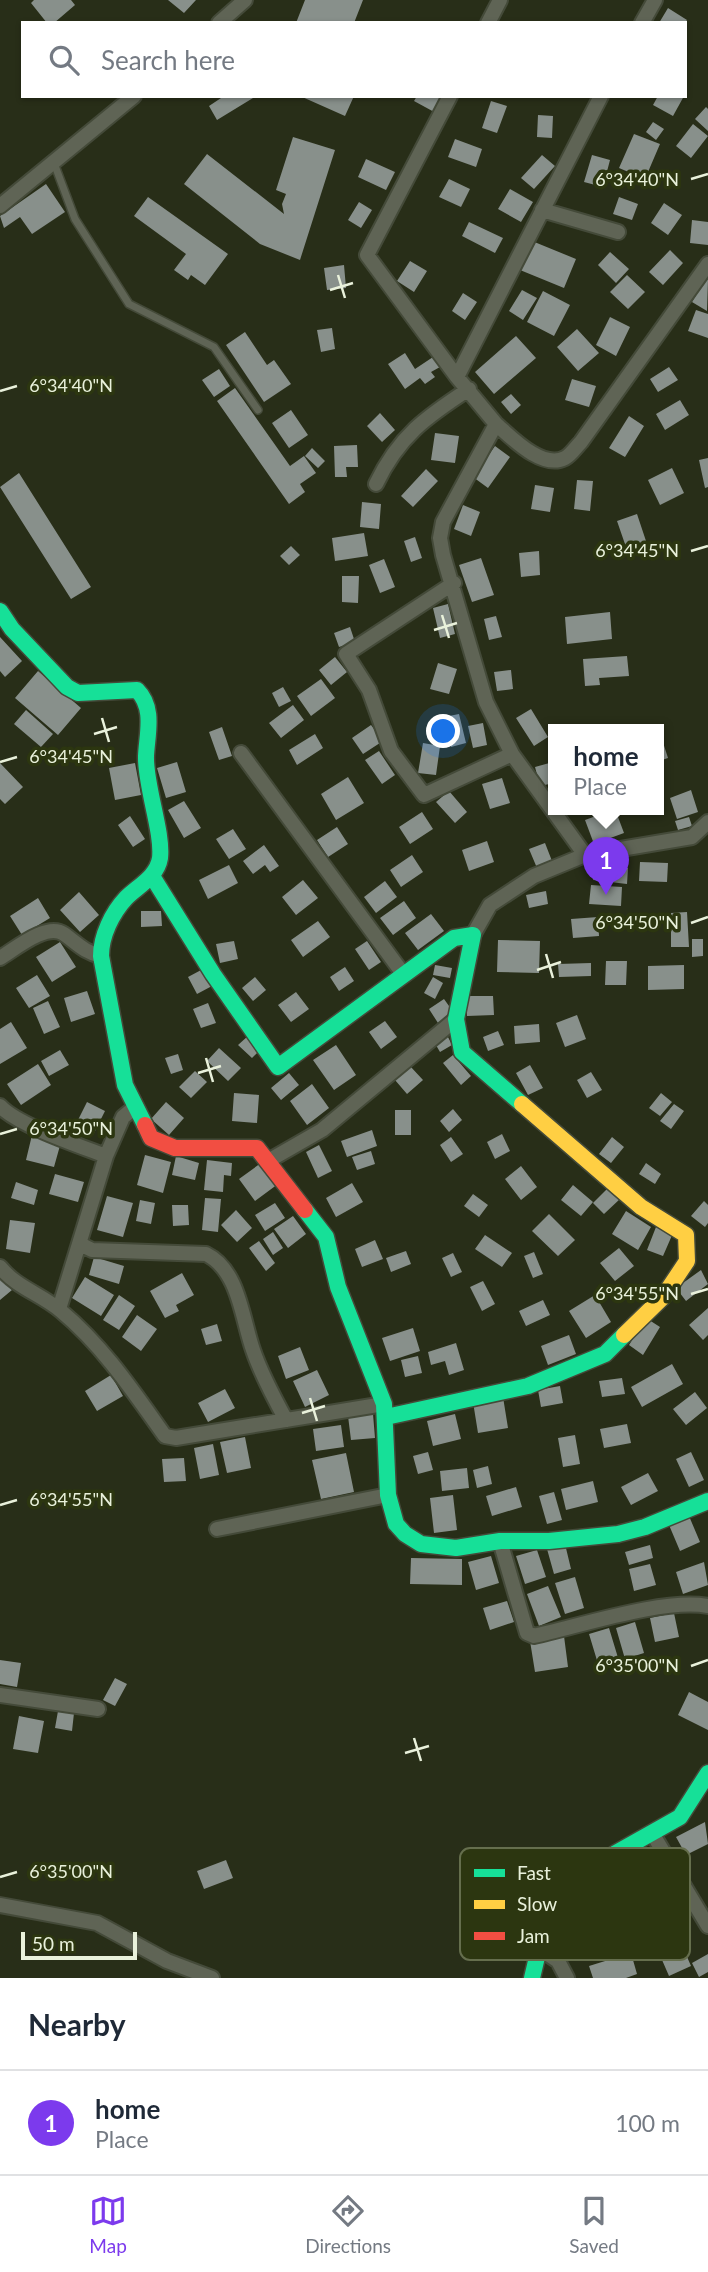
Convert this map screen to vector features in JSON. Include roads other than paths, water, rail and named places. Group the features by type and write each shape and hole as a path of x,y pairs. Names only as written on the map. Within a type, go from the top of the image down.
{"street":[{"path":"221,21 245,0"},
{"path":"489,21 500,0"},
{"path":"643,21 655,0"},
{"path":"0,205 132,98"},
{"path":"449,98 367,255 457,377 496,424 522,446 541,456 557,460 565,458 581,442 708,264"},
{"path":"457,377 600,98"},
{"path":"542,210 618,232"},
{"path":"376,484 402,440 433,413 469,389"},
{"path":"496,424 443,522 443,555 454,583 486,702 512,754 548,804"},
{"path":"454,583 346,654 369,690 391,751 424,795 512,754"},
{"path":"0,611 67,687 78,693 137,690 144,696 150,722 146,759 160,859 152,876 125,899 115,913 101,942 101,956 125,1085 151,1138 175,1148 257,1148 326,1237 338,1287 385,1411 388,1495 396,1524 405,1534 421,1544 456,1548 500,1541 550,1541 618,1534 645,1527 708,1502"},
{"path":"241,753 404,975"},
{"path":"556,815 585,855"},
{"path":"0,1267 26,1291 59,1309 116,1366 165,1436 176,1438 286,1420 385,1411 528,1385 604,1354 663,1297 687,1261 686,1235 641,1207 462,1052 456,1019 473,935 490,905 534,876 585,855 692,837 708,822"},
{"path":"152,876 213,974 278,1067 454,939 473,935"},
{"path":"0,958 36,936 52,930 61,931 86,953 101,956"},
{"path":"268,1161 322,1130 456,1019"},
{"path":"0,1106 25,1121 106,1156"},
{"path":"59,1309 106,1156 122,1117 134,1108"},
{"path":"80,1244 92,1250 206,1254 219,1260 236,1291 253,1352 286,1420"},
{"path":"217,1529 388,1495"},
{"path":"500,1541 527,1633 534,1636 652,1610 694,1603 708,1606"},
{"path":"0,1695 99,1709"},
{"path":"625,1848 680,1817 708,1773"},
{"path":"652,1833 661,1848"},
{"path":"690,1896 708,1926"},
{"path":"0,1905 97,1923 167,1961 212,1978"},
{"path":"532,1978 536,1960"},
{"path":"557,1960 567,1978"}],"lane":[{"path":"53,162 75,219 129,304 214,347 258,410"}],"place":[{"name":"home","path":"606,895"}]}
